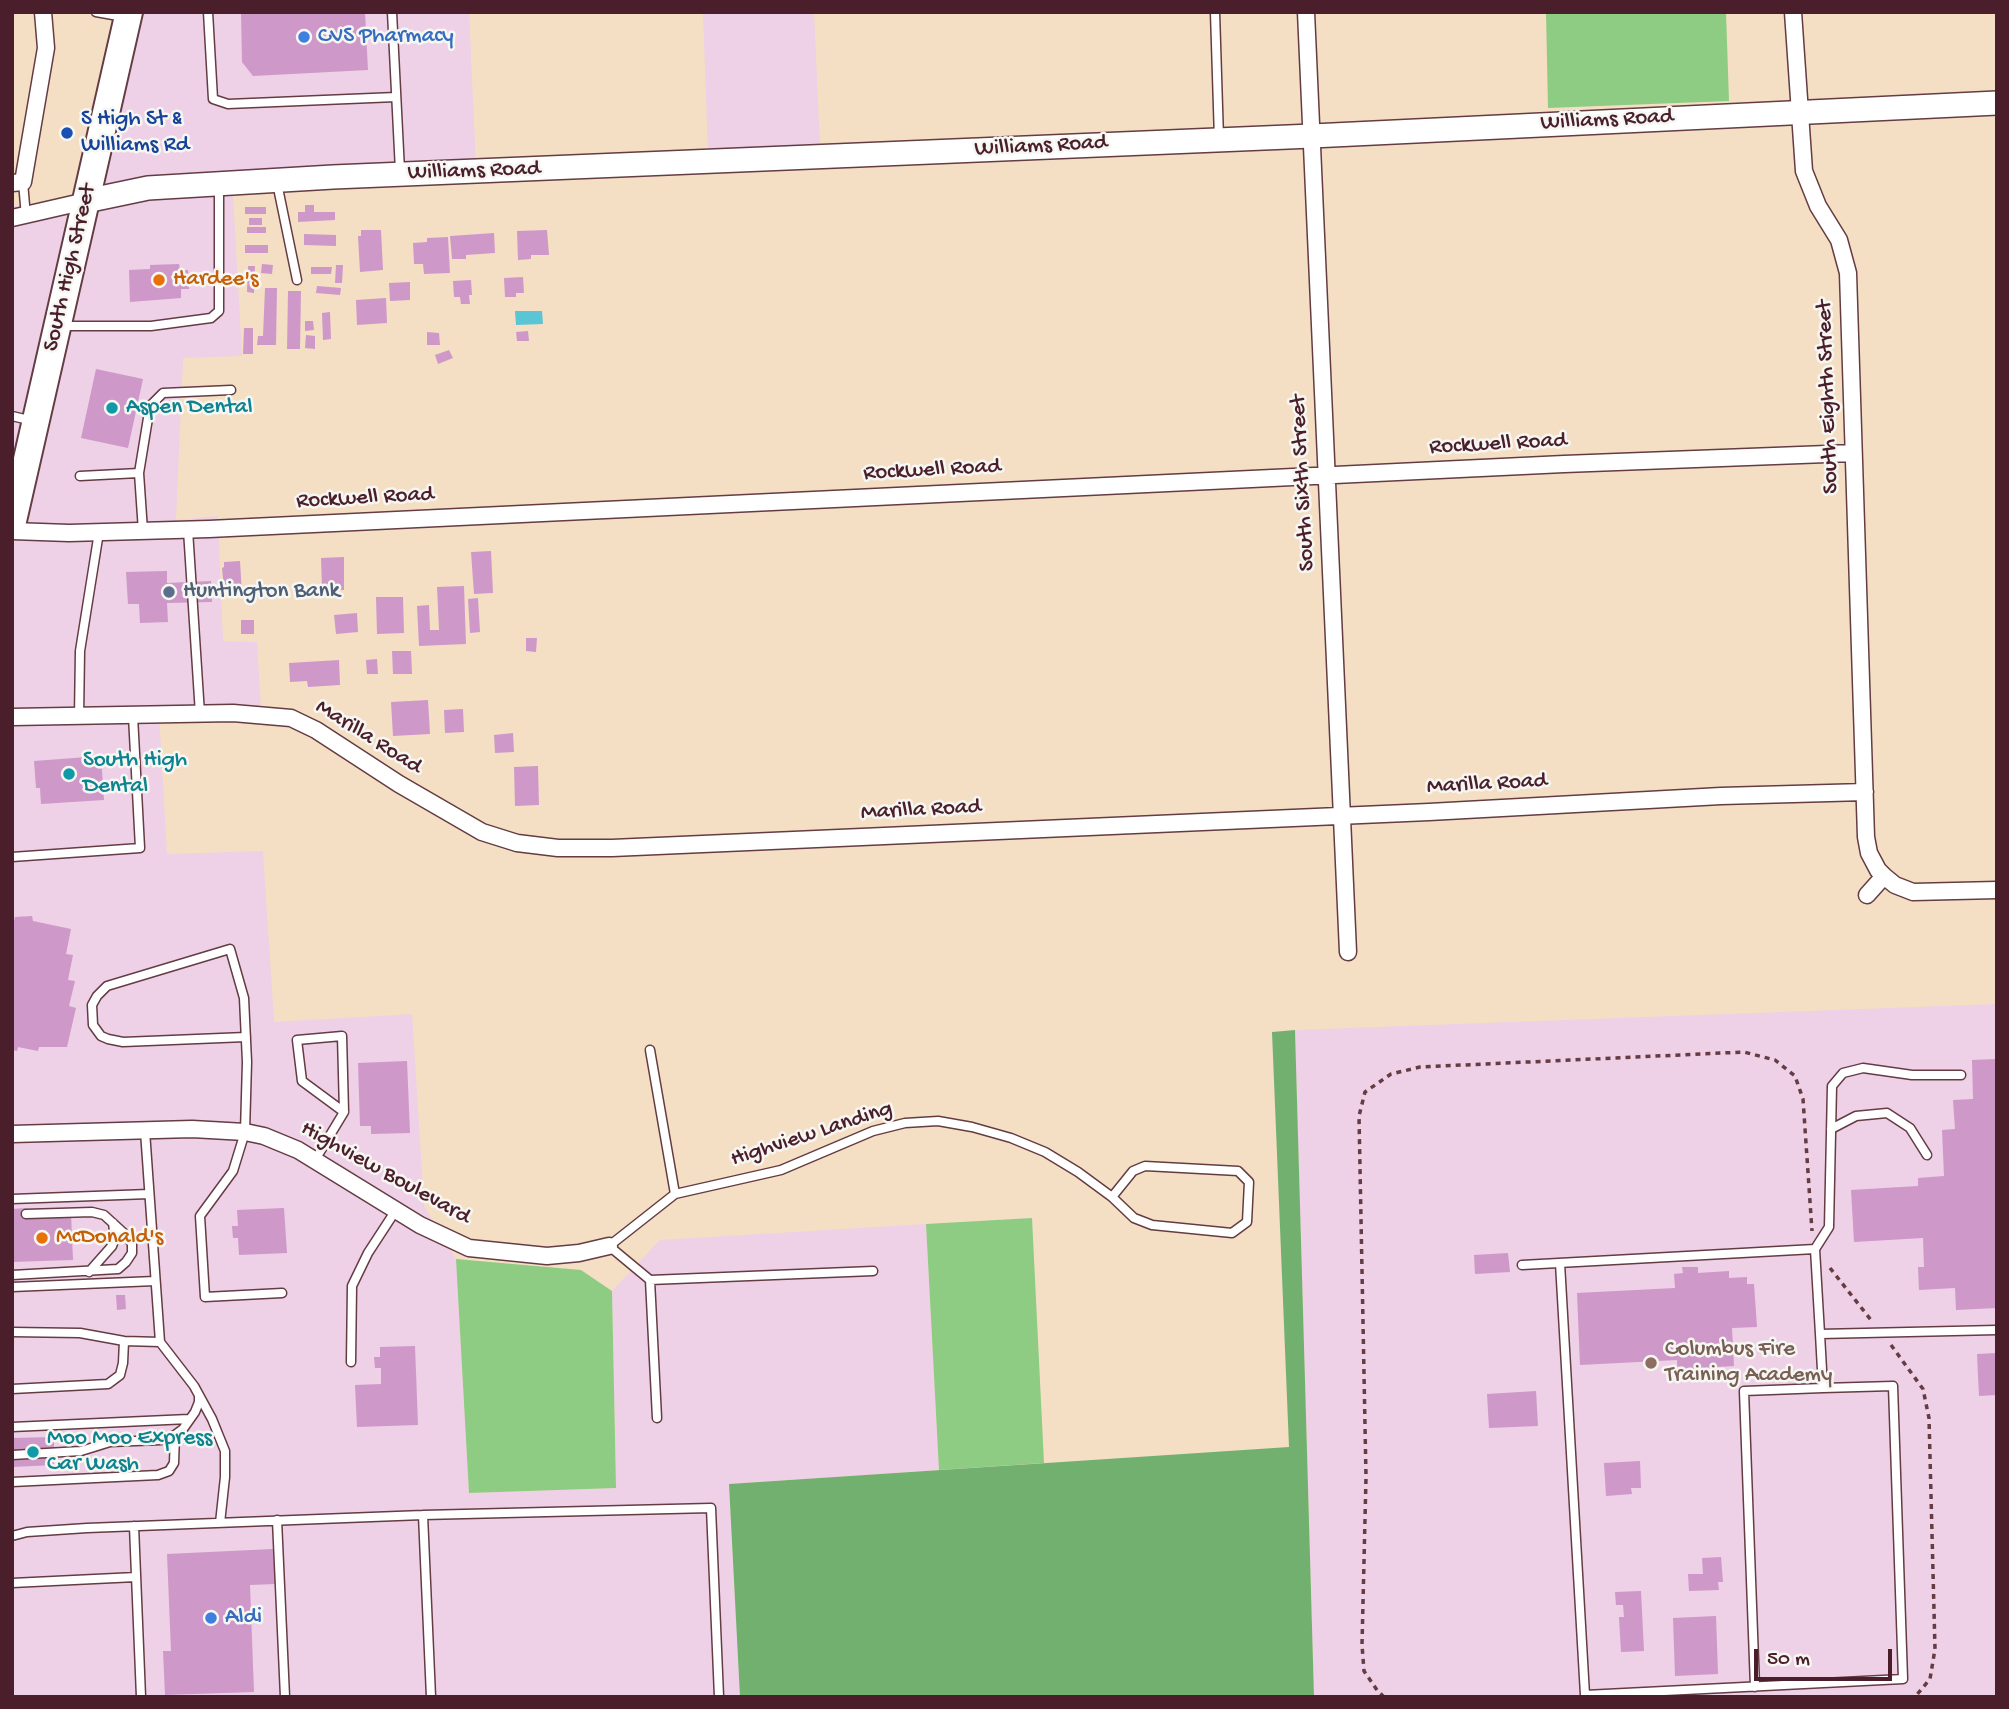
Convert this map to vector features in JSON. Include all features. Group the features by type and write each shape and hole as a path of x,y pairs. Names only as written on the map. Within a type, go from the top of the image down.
{"main road":[{"name":"South High Street","path":"12,524 24,419 57,326 128,15"},
{"name":"Williams Road","path":"86,201 148,188 276,180 1312,136 1997,103"}],"street":[{"path":"18,182 46,48 43,12"},
{"name":"South Sixth Street","path":"1306,12 1348,952"},
{"name":"South Eighth Street","path":"1793,12 1804,171 1808,187 1839,240 1848,273 1866,837 1869,853 1884,877"},
{"path":"19,217 86,201"},
{"name":"Rockwell Road","path":"12,531 188,530 1551,464 1853,453"},
{"name":"Marilla Road","path":"12,717 233,713 290,718 316,730 470,826 495,837 547,847 625,847 1342,816 1661,798 1865,792"},
{"path":"1867,895 1884,877 1913,892 1997,890"},
{"name":"Highview Boulevard","path":"12,1135 222,1129 245,1132 280,1142 315,1160 443,1237 469,1248 547,1256 579,1253 609,1246"}],"lane":[{"path":"96,12 128,15"},
{"path":"208,12 213,99 228,104 396,97"},
{"path":"392,12 400,174"},
{"path":"1215,12 1219,140"},
{"path":"276,180 297,280"},
{"path":"18,182 19,217"},
{"path":"57,326 151,326 211,318 219,311 219,184"},
{"path":"143,531 139,473 150,406 163,393 231,390"},
{"path":"80,476 139,473"},
{"path":"188,530 200,714"},
{"path":"79,717 80,651 99,532"},
{"path":"12,856 140,848 133,716"},
{"path":"246,1037 123,1042 108,1039 101,1036 93,1025 92,1005 107,986 230,948 244,998 246,1037 245,1132 233,1171 200,1216 205,1297 282,1293"},
{"path":"315,1160 344,1112 342,1036 297,1040 302,1082 344,1112"},
{"path":"650,1050 675,1194"},
{"path":"1823,1388 1815,1249 1829,1227 1832,1086 1843,1073 1863,1068 1912,1075 1961,1075"},
{"path":"1831,1129 1856,1116 1887,1113 1910,1128 1927,1155"},
{"name":"Highview Landing","path":"609,1246 675,1194 780,1170 873,1131 905,1123 938,1121 972,1127 1011,1138 1045,1152 1112,1197 1134,1217 1152,1225 1232,1233 1247,1222 1249,1182 1238,1171 1145,1166 1133,1171 1112,1197"},
{"path":"145,1131 160,1342 198,1394 225,1451 220,1523"},
{"path":"12,1199 149,1195"},
{"path":"351,1362 352,1286 368,1253 396,1210"},
{"path":"12,1275 118,1269 132,1253 132,1244 127,1236 104,1215 92,1212 26,1214"},
{"path":"89,1272 113,1246 113,1223"},
{"path":"609,1246 650,1280 873,1270"},
{"path":"1522,1265 1815,1249"},
{"path":"1560,1263 1586,1695 1755,1687 1903,1679 1893,1386 1744,1391 1755,1687"},
{"path":"650,1280 657,1418"},
{"path":"12,1287 155,1281"},
{"path":"1820,1334 1997,1330"},
{"path":"12,1332 80,1333 124,1341 160,1342"},
{"path":"12,1389 107,1384 120,1375 124,1341"},
{"path":"12,1455 81,1451 110,1443 161,1440 183,1429 195,1412 199,1402 198,1394"},
{"path":"12,1427 189,1419"},
{"path":"12,1482 158,1475 169,1471 174,1463 175,1435"},
{"path":"12,1536 27,1532 277,1520 711,1508 719,1697"},
{"path":"423,1515 430,1697"},
{"path":"277,1520 285,1697"},
{"path":"134,1526 141,1697"},
{"path":"12,1583 136,1577"}],"path":[{"path":"1384,1697 1364,1671 1362,1645 1366,1477 1359,1116 1365,1092 1391,1074 1420,1067 1744,1052 1775,1060 1795,1076 1803,1099 1810,1221"}],"shaded area":[{"path":"124,12 469,12 476,166 232,177 242,356 183,358 176,520 218,516 223,641 257,642 261,709 159,712 167,854 263,851 274,1022 412,1014 424,1206 456,1259 469,1493 616,1488 612,1291 660,1240 926,1224 939,1470 729,1484 740,1697 12,1697 12,206 90,202"},
{"path":"703,12 814,12 820,147 708,152"},
{"name":"Columbus Fire Training Academy","path":"1997,1004 1997,1697 1314,1697 1295,1030"}],"green space":[{"path":"1546,12 1726,12 1729,101 1548,108"},
{"path":"1295,1030 1314,1697 740,1697 729,1484 1289,1447 1272,1032"},
{"path":"1032,1218 1044,1463 939,1470 926,1224"},
{"path":"456,1259 581,1270 612,1291 616,1488 469,1493"}],"water":[{"path":"515,311 542,311 543,324 516,325"}],"building":[{"name":"CVS Pharmacy","path":"241,12 365,12 368,70 253,76 242,62"},
{"path":"305,205 314,205 314,212 335,212 335,220 298,222 298,212 305,212"},
{"path":"245,207 266,207 266,214 245,214"},
{"path":"249,218 262,218 262,225 249,225"},
{"path":"247,227 266,227 266,233 247,233"},
{"path":"361,230 381,230 383,270 360,272 358,236 361,236"},
{"path":"547,230 549,255 531,255 531,259 518,260 517,231"},
{"path":"494,233 495,253 452,259 450,236"},
{"path":"304,234 336,235 336,246 304,245"},
{"path":"448,237 450,273 424,274 423,264 414,264 413,243 427,242 427,238"},
{"path":"245,245 268,245 268,253 245,253"},
{"name":"Hardee's","path":"179,264 180,270 188,270 189,289 181,289 181,298 130,302 129,270 150,269 150,265"},
{"path":"262,264 273,265 272,274 261,273"},
{"path":"336,265 343,265 342,283 335,283"},
{"path":"248,266 255,266 254,293 247,292"},
{"path":"311,267 332,267 331,274 311,274"},
{"path":"523,277 524,293 516,293 516,297 505,297 504,278"},
{"path":"471,280 470,304 461,304 460,297 454,297 453,281"},
{"path":"410,282 410,300 390,301 389,283"},
{"path":"317,286 341,288 340,295 316,293"},
{"path":"265,288 277,288 276,345 257,345 258,336 263,336"},
{"path":"288,291 301,291 300,349 287,349"},
{"path":"386,298 387,323 357,325 356,300"},
{"path":"330,312 331,339 323,340 322,313"},
{"path":"305,321 313,321 314,330 305,331"},
{"path":"244,328 253,328 253,354 243,354"},
{"path":"528,331 529,341 517,341 516,332"},
{"path":"427,332 439,333 440,345 427,345"},
{"path":"306,335 315,336 315,349 305,348"},
{"path":"449,350 453,358 438,364 435,355"},
{"name":"Aspen Dental","path":"96,369 143,379 128,448 81,438"},
{"path":"491,551 493,593 474,594 471,552"},
{"path":"344,557 344,590 322,590 321,558"},
{"path":"240,561 242,594 233,595 233,589 224,589 222,568 224,562"},
{"name":"Huntington Bank","path":"167,571 167,583 211,581 212,602 167,603 168,622 140,623 139,604 128,604 126,572"},
{"path":"464,586 466,644 419,646 417,606 429,605 430,630 439,630 437,587"},
{"path":"376,597 403,597 404,633 377,634"},
{"path":"478,598 480,632 470,633 468,599"},
{"path":"357,613 358,632 336,634 334,615"},
{"path":"241,620 254,620 254,634 241,634"},
{"path":"526,638 537,638 536,652 526,651"},
{"path":"392,651 411,651 412,674 393,674"},
{"path":"377,659 378,674 367,674 366,660"},
{"path":"339,660 340,685 308,687 307,681 290,682 289,663"},
{"path":"428,700 430,734 393,736 391,702"},
{"path":"463,709 464,732 445,733 444,710"},
{"path":"513,733 514,752 495,753 494,735"},
{"name":"South High Dental","path":"101,756 104,800 41,804 40,788 36,788 34,761"},
{"path":"538,766 539,805 515,806 514,767"},
{"path":"32,916 33,921 71,929 66,954 73,955 68,980 75,981 69,1006 76,1008 67,1047 39,1047 38,1051 18,1047 17,1051 12,1050 12,930 15,917"},
{"path":"1997,1059 1997,1308 1956,1310 1955,1288 1919,1290 1918,1267 1924,1267 1923,1238 1854,1242 1851,1190 1918,1186 1918,1178 1944,1176 1942,1130 1955,1129 1953,1100 1973,1099 1972,1060"},
{"path":"407,1061 410,1133 371,1134 371,1126 360,1126 358,1063"},
{"name":"McDonald's","path":"26,1208 26,1216 71,1214 73,1260 12,1262 12,1209"},
{"path":"284,1208 287,1253 239,1255 238,1238 233,1238 232,1226 238,1226 237,1210"},
{"path":"1508,1253 1510,1272 1475,1274 1474,1255"},
{"path":"1682,1267 1698,1267 1698,1273 1729,1271 1729,1278 1747,1277 1747,1284 1754,1284 1757,1327 1732,1328 1734,1366 1701,1368 1701,1372 1691,1372 1691,1377 1678,1378 1677,1360 1580,1365 1577,1293 1675,1288 1674,1274 1683,1273"},
{"path":"116,1295 125,1295 126,1309 117,1310"},
{"path":"415,1346 418,1425 357,1427 355,1385 381,1384 381,1368 375,1368 374,1357 380,1357 380,1347"},
{"path":"1997,1353 1997,1395 1979,1396 1977,1354"},
{"path":"1536,1391 1538,1426 1489,1428 1487,1394"},
{"name":"Moo Moo Express Car Wash","path":"54,1437 54,1465 12,1467 12,1438"},
{"path":"1640,1461 1641,1488 1631,1488 1632,1494 1606,1496 1604,1463"},
{"name":"Aldi","path":"273,1549 275,1584 250,1585 254,1692 165,1695 163,1651 171,1651 167,1554"},
{"path":"1721,1557 1723,1582 1718,1582 1719,1590 1689,1591 1688,1574 1703,1574 1702,1558"},
{"path":"1641,1591 1644,1651 1621,1652 1619,1617 1624,1617 1623,1605 1616,1605 1615,1592"},
{"path":"1716,1616 1718,1674 1675,1676 1673,1618"}],"place":[{"name":"CVS Pharmacy","path":"304,37"},
{"name":"S High St & Williams Rd","path":"67,133"},
{"name":"Hardee's","path":"159,280"},
{"name":"Aspen Dental","path":"112,408"},
{"name":"Huntington Bank","path":"169,592"},
{"name":"South High Dental","path":"69,774"},
{"name":"McDonald's","path":"42,1238"},
{"name":"Columbus Fire Training Academy","path":"1651,1363"},
{"name":"Moo Moo Express Car Wash","path":"33,1452"},
{"name":"Aldi","path":"211,1618"}]}
